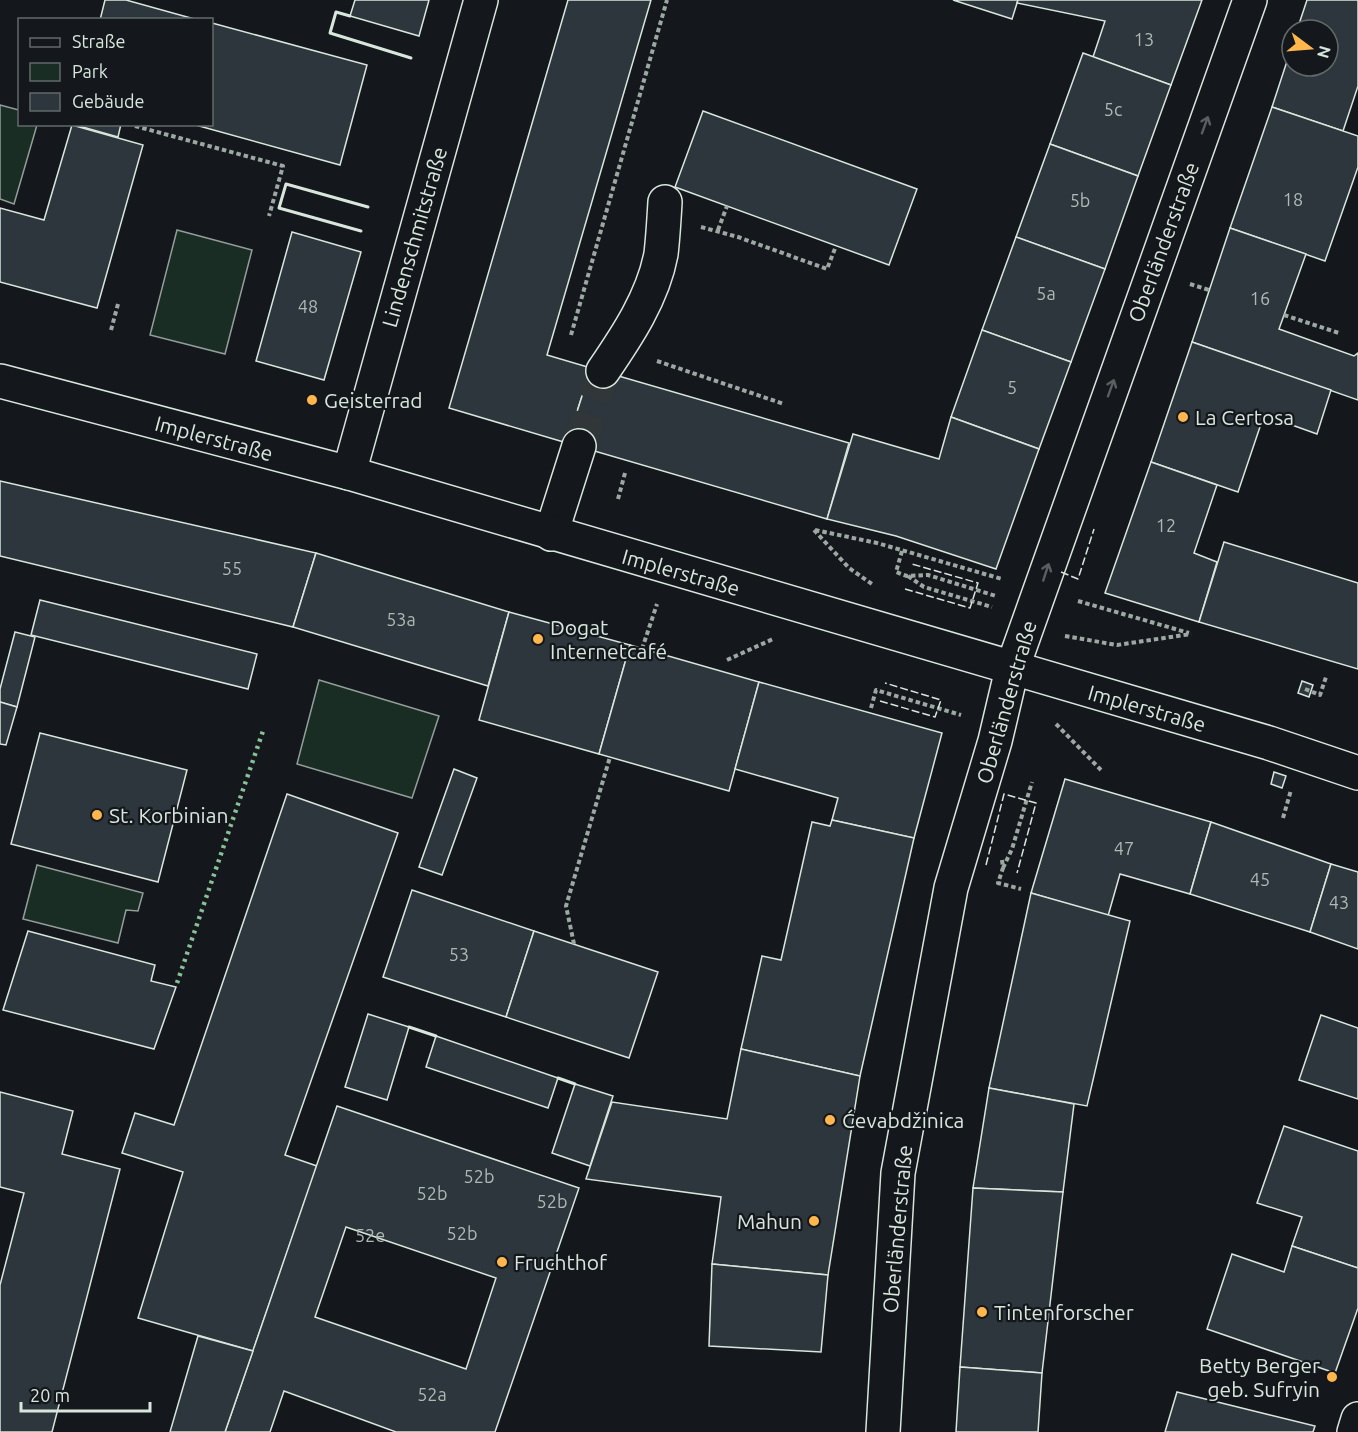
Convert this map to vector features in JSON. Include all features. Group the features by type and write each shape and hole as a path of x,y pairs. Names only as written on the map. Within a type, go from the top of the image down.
{"street":[{"name":"Lindenschmitstraße","path":"349,473 481,0"},
{"name":"Oberländerstraße","path":"883,1432 898,1173 951,888 1012,669 1026,627 1250,0"},
{"path":"611,360 637,319 660,255 665,202"},
{"name":"Implerstraße","path":"0,381 349,473 1269,743 1358,773"},
{"path":"551,534 579,446"},
{"path":"1354,1432 1358,1419"}],"path":[{"path":"571,335 667,0"},
{"path":"135,126 283,166 269,216"},
{"path":"718,230 727,206"},
{"path":"660,255 678,236 691,227 718,230 827,269 836,246"},
{"path":"111,330 118,304"},
{"path":"1284,315 1339,333"},
{"path":"611,360 784,404"},
{"path":"618,499 625,473"},
{"path":"814,530 849,568 874,585"},
{"path":"902,551 896,572 924,587 992,608"},
{"path":"642,649 669,568"},
{"path":"907,576 928,574 996,596"},
{"path":"1026,627 1097,644 1117,645 1191,634"},
{"path":"727,660 774,639 785,643"},
{"path":"1305,689 1320,694 1326,677"},
{"path":"871,708 876,690 961,715"},
{"path":"1003,708 1057,724 1101,770"},
{"path":"574,944 566,906 610,757"},
{"path":"1003,868 1012,849 1032,782"},
{"path":"1282,818 1292,784"},
{"path":"1001,874 998,883 1021,889"}],"green space":[{"path":"0,105 18,110 18,126 37,126 14,204 0,199"},
{"path":"177,230 252,250 225,354 150,335"},
{"path":"319,680 439,716 412,798 297,764"},
{"path":"37,865 143,893 138,911 126,910 118,943 23,919"}],"building":[{"path":"105,0 126,0 191,18 100,18"},
{"path":"355,0 429,0 419,36 350,16"},
{"path":"568,0 651,0 547,355 591,368 567,443 449,408"},
{"path":"953,0 1018,0 1012,19"},
{"path":"1018,0 1202,0 1171,85 1093,57 1105,21 1017,3"},
{"path":"1307,0 1358,0 1358,86 1343,131 1272,107 1282,78 1340,78 1340,18 1301,18"},
{"path":"213,23 367,65 340,165 199,126 213,126"},
{"path":"1083,53 1171,85 1138,176 1050,144"},
{"path":"1272,107 1358,136 1358,167 1325,261 1230,228"},
{"path":"703,111 917,189 889,265 675,187"},
{"path":"72,126 143,145 97,308 0,282 0,208 44,220"},
{"path":"79,126 121,126 118,137"},
{"path":"1050,144 1138,176 1105,269 1016,237"},
{"path":"1230,228 1306,254 1279,329 1354,356 1358,353 1358,400 1192,342"},
{"path":"292,232 361,252 324,380 256,361"},
{"path":"1016,237 1105,269 1071,362 982,330"},
{"path":"982,330 1071,362 1039,449 951,417"},
{"path":"1192,342 1331,390 1317,434 1264,415 1238,492 1151,462"},
{"path":"591,368 849,443 827,519 567,443"},
{"path":"951,417 1039,449 996,569 896,536 827,519 853,434 939,459"},
{"path":"1151,462 1217,485 1194,553 1217,562 1199,622 1105,593"},
{"path":"0,481 316,553 293,627 0,556"},
{"path":"1224,542 1358,583 1358,669 1199,622"},
{"path":"316,553 509,612 488,686 293,627"},
{"path":"40,600 257,654 248,689 31,635"},
{"path":"509,612 630,645 599,754 479,720"},
{"path":"15,632 35,637 17,707 0,702 0,689"},
{"path":"630,645 759,682 729,791 599,754"},
{"path":"1302,681 1313,685 1309,697 1298,693"},
{"path":"759,682 942,733 914,838 832,820 838,798 735,769"},
{"path":"0,702 17,707 6,745 0,744"},
{"name":"St. Korbinian","path":"40,733 187,770 158,882 11,844"},
{"path":"454,769 477,778 442,875 419,867"},
{"path":"1274,772 1286,776 1282,788 1271,784"},
{"path":"1065,779 1211,822 1190,894 1120,874 1108,916 1031,893"},
{"path":"287,794 398,833 285,1155 317,1166 253,1351 138,1318 183,1172 122,1153 135,1113 174,1125"},
{"path":"832,820 914,838 860,1076 741,1049 762,956 781,960 812,822 830,826"},
{"path":"1211,822 1331,864 1310,932 1190,894"},
{"path":"1331,864 1358,872 1358,949 1310,932"},
{"path":"412,890 534,931 506,1017 383,977"},
{"path":"1031,893 1130,921 1087,1106 989,1088"},
{"path":"28,931 155,965 151,981 176,987 154,1049 3,1010"},
{"path":"534,931 658,972 629,1058 506,1017"},
{"path":"368,1014 409,1027 387,1100 345,1087"},
{"path":"1321,1015 1358,1028 1358,1099 1299,1080"},
{"path":"436,1036 558,1078 548,1108 426,1067"},
{"path":"741,1049 860,1076 828,1275 712,1264 721,1197 586,1179 612,1102 727,1119"},
{"path":"575,1084 613,1096 590,1166 552,1153"},
{"path":"989,1088 1074,1104 1063,1192 973,1188"},
{"path":"0,1092 73,1111 62,1154 120,1169 52,1432 0,1432 0,1285 24,1193 0,1187"},
{"name":"Fruchthof","path":"337,1106 579,1188 495,1432 396,1432 284,1391 270,1432 225,1432","holes":["346,1227 496,1278 466,1369 315,1317"]},
{"path":"1284,1126 1358,1151 1358,1268 1292,1246 1302,1217 1257,1203"},
{"path":"973,1188 1063,1192 1042,1373 960,1367"},
{"path":"1292,1246 1358,1268 1358,1308 1335,1373 1207,1329 1232,1254 1284,1272"},
{"path":"712,1264 828,1275 821,1352 709,1346"},
{"path":"198,1336 253,1351 225,1432 170,1432"},
{"path":"960,1367 1042,1373 1038,1432 956,1432"},
{"path":"1177,1392 1315,1426 1313,1432 1165,1432"}],"tunnel":[{"path":"579,446 603,371"}],"hedge":[{"path":"177,983 263,731"}],"fence":[{"path":"1061,572 1078,579 1094,529"},
{"path":"905,589 970,608 978,583 912,564"},
{"path":"880,701 935,717 941,700 885,683"},
{"path":"986,865 1004,794 1036,803 1017,873"}],"wall":[{"path":"350,16 336,12 330,33 411,58"},
{"path":"361,231 279,208 286,184 368,207"},
{"path":"409,1027 436,1036"},
{"path":"558,1078 575,1084"}],"place":[{"name":"Geisterrad","path":"312,400"},
{"name":"La Certosa","path":"1183,417"},
{"name":"Dogat Internetcafé","path":"538,639"},
{"name":"St. Korbinian","path":"97,815"},
{"name":"Ćevabdžinica","path":"830,1120"},
{"name":"Mahun","path":"814,1221"},
{"name":"Fruchthof","path":"502,1262"},
{"name":"Tintenforscher","path":"982,1312"},
{"name":"Betty Berger geb. Sufryin","path":"1332,1377"}]}
